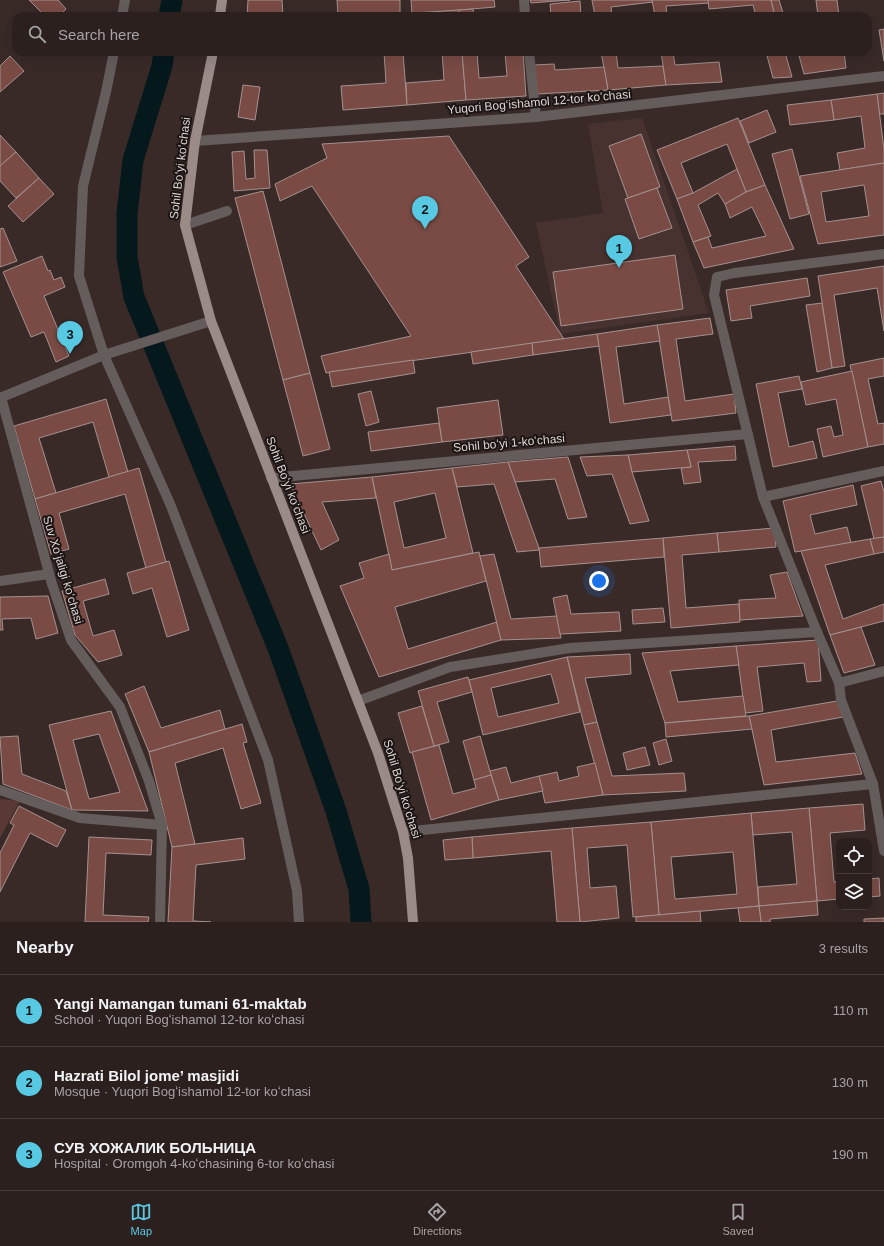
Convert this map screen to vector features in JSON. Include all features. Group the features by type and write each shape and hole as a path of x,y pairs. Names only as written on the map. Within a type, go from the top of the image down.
{"main road":[{"path":"220,12 222,0"},
{"name":"Sohil Boʻyi koʻchasi","path":"212,56 195,141 185,224 211,321 378,753 403,832 408,858 413,922"}],"street":[{"path":"123,12 125,0"},
{"path":"524,0 525,12"},
{"path":"113,56 83,186 79,276 104,355 170,506 268,760 297,891 299,922"},
{"path":"529,56 536,117"},
{"name":"Yuqori Bogʻishamol 12-tor koʻchasi","path":"195,141 536,117 884,76"},
{"path":"185,224 227,211"},
{"path":"884,254 742,272 717,277 714,295 763,497 839,683 841,700 873,784 884,851"},
{"path":"1,398 104,355 211,321"},
{"name":"Suv Xoʻjaligi koʻchasi","path":"1,398 49,574 71,640 120,707 149,781 162,825 160,922"},
{"name":"Sohil boʻyi 1-koʻchasi","path":"272,478 748,434"},
{"path":"763,497 884,471"},
{"path":"0,582 49,574"},
{"path":"358,701 450,667 570,648 817,632"},
{"path":"839,683 884,672"},
{"path":"403,832 873,784"},
{"path":"0,790 80,818 162,825"}],"shaded area":[{"path":"642,118 709,313 560,334 536,223 603,213 588,124"},
{"path":"0,799 20,801 0,838"}],"building":[{"path":"29,0 58,0 66,9 63,12 41,12"},
{"path":"248,0 282,0 283,12 247,12"},
{"path":"337,0 400,0 400,12 338,12"},
{"path":"411,0 494,0 495,7 436,12 412,12"},
{"path":"530,0 570,0 531,3"},
{"path":"592,0 652,0 653,2 611,7 612,12 594,12"},
{"path":"652,0 708,0 709,3 666,6 667,12 654,12"},
{"path":"708,0 771,0 774,12 755,12 753,5 709,9"},
{"path":"771,0 779,0 783,12 774,12"},
{"path":"816,0 837,0 838,12 818,12"},
{"path":"580,1 581,12 551,12 550,4"},
{"path":"473,9 473,12 459,12 459,10"},
{"path":"459,10 459,12 430,12"},
{"path":"884,29 884,61 879,30"},
{"path":"10,56 24,71 0,92 0,66"},
{"path":"384,56 403,56 407,105 343,110 341,86 386,83"},
{"path":"442,56 462,56 466,100 407,105 406,83 444,80"},
{"path":"462,56 477,56 479,78 507,76 505,56 523,56 526,96 466,100"},
{"path":"602,56 616,56 618,68 663,66 666,85 608,90"},
{"path":"662,56 674,56 675,65 719,62 722,82 666,85"},
{"path":"767,56 786,56 792,77 773,78"},
{"path":"799,56 844,56 846,68 804,74"},
{"path":"554,64 555,70 604,67 608,90 536,94 534,65"},
{"path":"243,85 260,87 255,120 238,117"},
{"path":"884,93 884,114 879,114 877,94"},
{"path":"877,94 884,149 884,163 840,170 837,153 865,148 861,116 834,120 831,100"},
{"path":"831,100 834,120 790,125 787,105"},
{"path":"767,110 776,132 749,143 740,121"},
{"path":"738,118 765,185 746,192 727,144 681,163 693,193 677,199 657,150"},
{"path":"641,134 660,187 628,198 609,146"},
{"path":"0,135 16,152 0,166"},
{"path":"449,136 529,257 516,266 564,339 326,373 321,356 411,336 312,186 280,201 275,184 327,158 322,144"},
{"path":"792,149 809,214 790,219 772,154"},
{"path":"254,150 267,150 270,188 234,191 232,152 244,151 246,179 255,178"},
{"path":"16,152 39,178 16,198 0,181 0,166"},
{"path":"884,163 884,235 818,244 800,176","holes":["864,185 869,216 826,222 821,192"]},
{"path":"737,169 746,192 725,204 718,193 698,205 711,236 693,242 677,199 693,193"},
{"path":"39,178 54,194 23,222 8,206"},
{"path":"765,185 794,249 704,268 693,242 708,237 712,248 766,236 752,207 730,218 725,204 746,192"},
{"path":"657,188 672,228 639,239 625,199"},
{"path":"263,191 310,373 283,380 235,198"},
{"path":"3,228 17,261 0,267 0,229"},
{"path":"675,255 683,309 561,326 553,272"},
{"path":"42,256 48,271 50,270 54,280 61,277 65,287 44,296 69,356 56,362 44,332 31,337 3,272"},
{"path":"884,266 884,331 877,288 834,295 845,366 832,368 818,276"},
{"path":"807,278 810,296 750,306 752,318 731,321 726,290"},
{"path":"822,303 832,368 817,372 806,305"},
{"path":"710,318 713,334 676,339 685,401 734,394 736,413 672,421 657,325"},
{"path":"657,325 660,341 616,347 624,404 668,397 671,415 610,423 597,334"},
{"path":"597,334 599,346 533,355 532,343"},
{"path":"532,343 533,355 473,364 471,352"},
{"path":"884,358 884,376 868,379 878,424 884,423 884,444 868,447 850,365"},
{"path":"413,360 415,373 332,387 329,372"},
{"path":"852,371 868,447 823,457 817,429 831,426 834,437 843,435 836,399 806,405 801,382"},
{"path":"310,373 330,449 303,456 283,380"},
{"path":"799,376 802,389 778,393 789,447 813,441 817,458 773,467 756,384"},
{"path":"371,391 379,422 366,426 358,394"},
{"path":"106,399 128,472 109,477 93,422 39,438 56,493 35,499 14,426"},
{"path":"498,400 503,435 442,442 437,408"},
{"path":"439,423 442,442 371,451 368,432"},
{"path":"735,446 736,460 698,462 701,482 684,484 681,468 691,467 687,450"},
{"path":"687,450 691,467 632,472 628,455"},
{"path":"628,455 632,472 649,521 630,524 612,474 587,476 580,457"},
{"path":"568,457 587,517 568,519 555,479 515,482 508,462"},
{"path":"508,462 539,550 517,552 494,484 457,487 452,468"},
{"path":"139,468 166,562 146,568 125,494 59,513 69,549 51,554 35,499"},
{"path":"452,468 473,553 392,570 372,477","holes":["435,493 446,538 404,548 394,502"]},
{"path":"372,477 376,498 322,502 339,540 321,550 290,484"},
{"path":"881,481 884,492 884,537 874,539 861,486"},
{"path":"853,485 857,505 810,515 815,534 847,527 851,543 795,552 783,501"},
{"path":"774,528 776,547 719,552 717,533"},
{"path":"717,533 719,552 682,555 686,608 739,604 740,622 671,628 663,538"},
{"path":"884,537 884,552 874,554 870,539"},
{"path":"663,538 664,557 541,567 539,548"},
{"path":"870,539 874,554 825,565 843,619 884,604 884,621 830,635 801,551"},
{"path":"479,552 486,581 395,607 408,649 497,622 501,640 379,677 340,586 364,578 359,563 389,554 392,570"},
{"path":"494,554 511,619 557,616 561,638 501,640 480,556"},
{"path":"169,561 189,630 167,637 152,588 133,594 127,573"},
{"path":"787,572 803,616 740,620 739,600 776,598 770,575"},
{"path":"105,579 109,594 83,601 93,636 114,630 122,655 98,662 75,635 62,591"},
{"path":"567,595 571,614 619,612 621,631 560,634 553,598"},
{"path":"48,596 58,633 36,639 31,618 2,619 3,630 0,630 0,597"},
{"path":"663,608 665,622 633,624 632,610"},
{"path":"861,627 875,665 844,673 830,635"},
{"path":"818,640 821,681 807,682 804,663 757,667 763,711 745,713 736,646"},
{"path":"736,646 739,665 670,671 678,702 743,696 746,716 665,723 642,653"},
{"path":"630,654 631,674 585,678 597,722 584,725 567,657"},
{"path":"567,657 580,712 483,735 469,680","holes":["551,674 559,703 498,717 491,688"]},
{"path":"468,677 472,692 437,702 449,742 434,746 418,691"},
{"path":"144,686 161,728 220,710 225,729 149,752 125,694"},
{"path":"837,701 843,717 771,730 776,762 855,753 862,774 764,785 749,716"},
{"path":"422,706 434,746 410,753 398,713"},
{"path":"111,711 148,811 72,810 49,725","holes":["99,734 120,792 89,799 73,740"]},
{"path":"749,716 752,729 666,737 665,723"},
{"path":"597,722 612,776 684,773 686,791 603,795 584,725"},
{"path":"242,724 247,742 243,743 261,803 241,809 223,748 175,763 195,844 172,847 149,752"},
{"path":"18,736 22,774 66,791 72,810 3,784 0,737"},
{"path":"480,736 491,775 474,780 463,741"},
{"path":"666,739 672,761 659,765 653,743"},
{"path":"439,745 453,794 476,788 474,780 491,775 499,800 431,820 412,752"},
{"path":"645,747 650,765 627,770 623,753"},
{"path":"595,763 603,795 545,803 539,776 557,772 559,781 579,776 577,767"},
{"path":"506,767 511,783 539,776 543,791 499,800 490,771"},
{"path":"863,804 865,830 830,833 834,882 836,882 836,899 817,901 809,808"},
{"path":"19,806 66,830 57,847 30,833 0,892 0,853 14,825 10,823"},
{"path":"809,808 817,901 759,906 758,887 797,884 792,832 753,835 751,813"},
{"path":"751,813 759,906 659,915 651,822","holes":["733,852 737,894 675,899 671,857"]},
{"path":"651,822 659,915 633,917 627,845 587,848 590,888 616,886 619,918 580,922 572,828"},
{"path":"572,828 580,922 557,922 551,851 473,858 472,837"},
{"path":"89,837 152,840 151,855 106,853 103,915 149,917 148,922 85,922"},
{"path":"472,837 473,858 445,860 443,840"},
{"path":"243,838 245,859 196,865 193,921 211,922 168,922 172,847"},
{"path":"879,878 880,896 872,897 872,879"},
{"path":"817,901 818,915 770,919 770,922 761,922 759,906"},
{"path":"759,906 761,922 740,922 738,908"},
{"path":"700,911 701,922 636,922 636,917"},
{"path":"884,918 884,922 864,922 864,919"}],"waterway":[{"path":"170,12 172,0"},
{"path":"163,56 162,66 133,160 127,214 127,257 134,297 278,648 336,811 359,889 361,922"}],"place":[{"name":"Hazrati Bilol jome’ masjidi","path":"425,229"},
{"name":"Yangi Namangan tumani 61-maktab","path":"619,268"},
{"name":"СУВ ХОЖАЛИК БОЛЬНИЦА","path":"70,354"}]}
